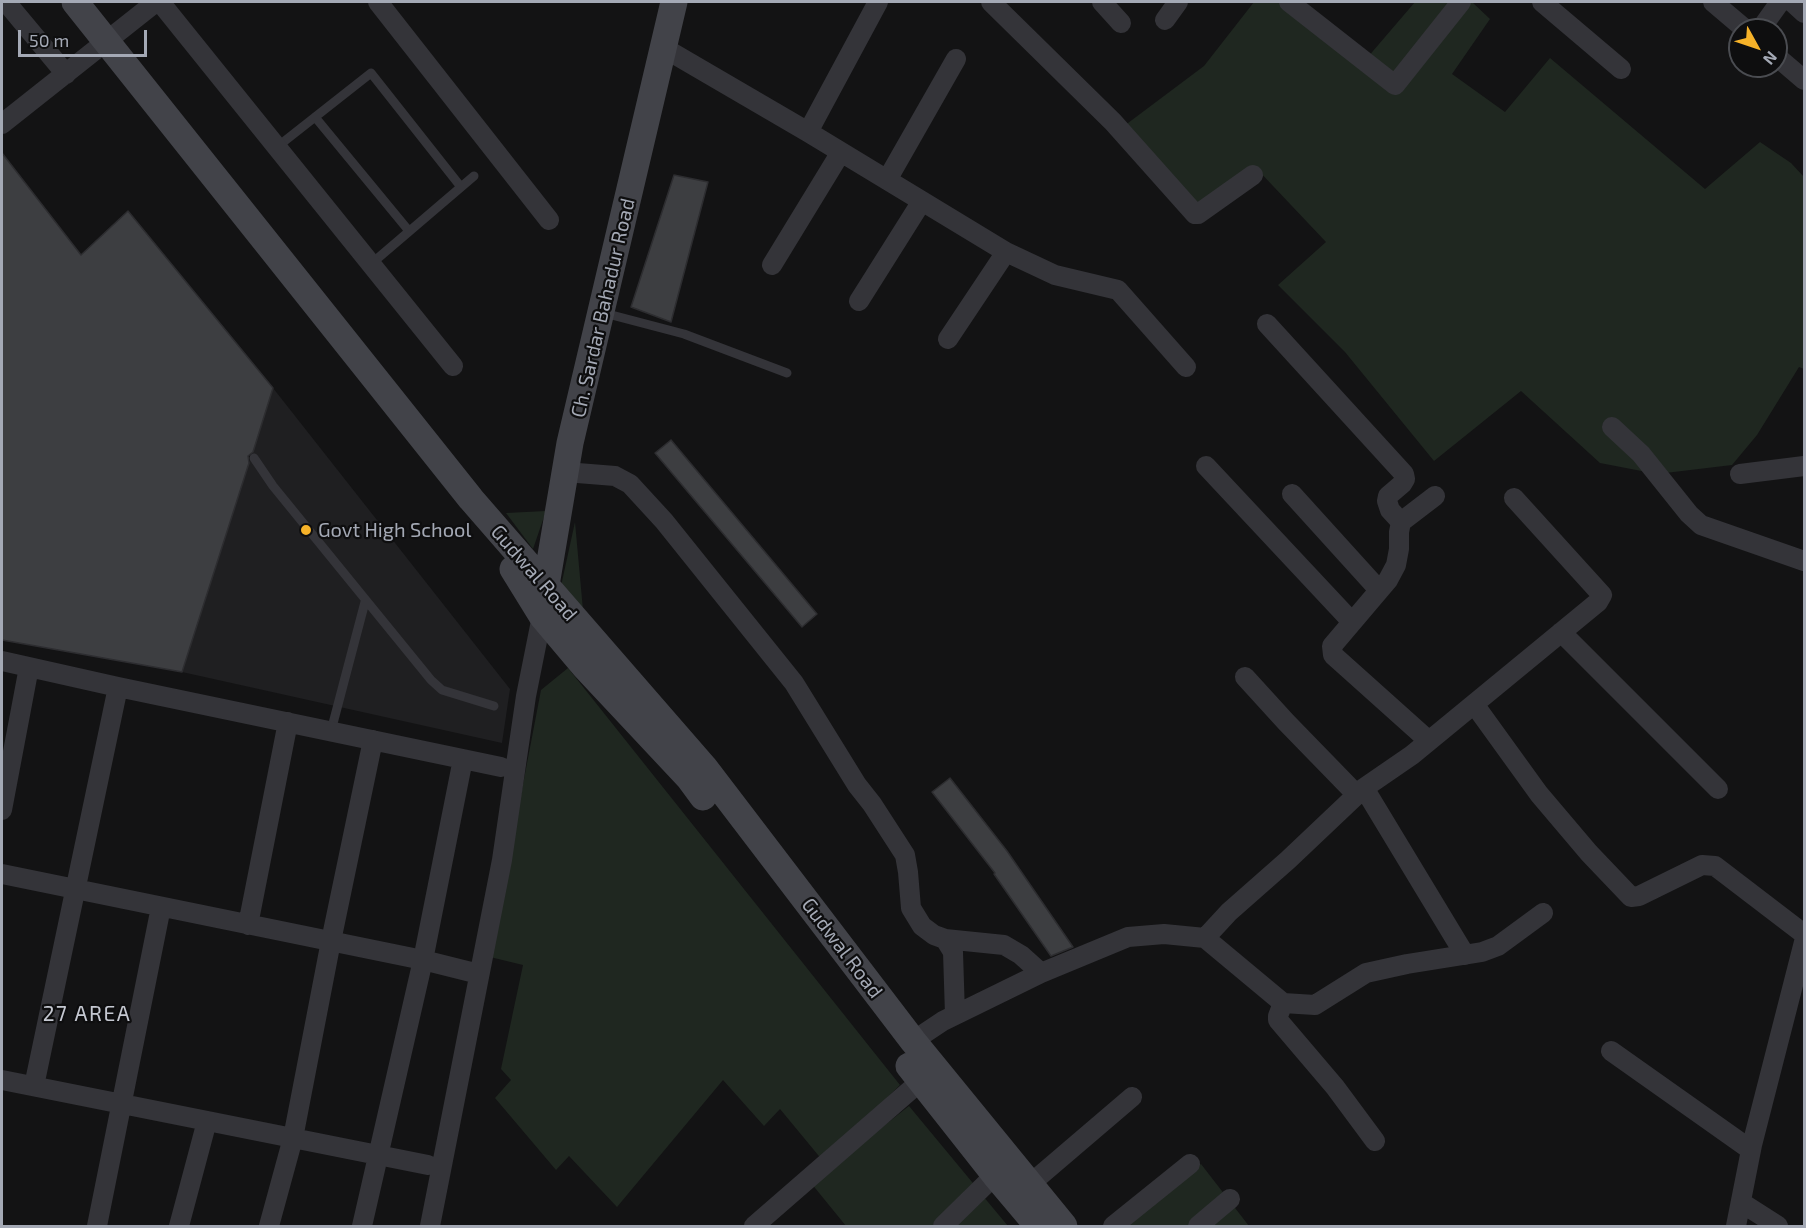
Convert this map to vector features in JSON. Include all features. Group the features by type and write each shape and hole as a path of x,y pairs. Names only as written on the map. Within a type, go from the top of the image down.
{"main road":[{"path":"75,2 471,499"},
{"name":"Ch. Sardar Bahadur Road","path":"542,616 565,472 674,2"},
{"name":"Gudwal Road","path":"471,499 704,767 913,1041 928,1075 995,1176 1038,1227"},
{"name":"Gudwal Road","path":"471,499 542,616 585,667 689,778 928,1075 1029,1185 1064,1227"}],"street":[{"path":"6,2 66,74"},
{"path":"2,124 158,2 453,366"},
{"path":"378,2 549,220"},
{"path":"808,132 878,2"},
{"path":"991,2 1113,122 1195,214 1253,175"},
{"path":"1102,2 1121,23"},
{"path":"1165,20 1178,2"},
{"path":"1300,5 1395,85 1461,2"},
{"path":"1542,2 1622,69"},
{"path":"1713,2 1732,18"},
{"path":"1777,18 1795,5"},
{"path":"664,48 1006,252 1055,274 1118,290 1186,367"},
{"path":"887,180 956,59"},
{"path":"1788,66 1804,80"},
{"path":"772,265 842,153"},
{"path":"859,301 922,201"},
{"path":"948,339 1006,252"},
{"path":"1267,324 1404,474 1405,479 1402,484 1388,496 1387,501 1390,510 1401,522"},
{"path":"1612,427 1641,454 1689,514 1701,525 1804,561"},
{"path":"1206,466 1352,622"},
{"path":"1740,474 1804,466"},
{"path":"565,472 615,476 630,484 664,521 794,683 857,785 872,804 904,855 911,908 922,926 934,935 945,939 1004,945 1021,955 1041,973"},
{"path":"1292,494 1379,590"},
{"path":"1430,741 1333,655 1332,646 1388,580 1396,565 1399,549 1398,532 1401,522 1435,495"},
{"path":"1205,938 1229,912 1288,860 1360,791 1430,741 1598,602 1602,595 1514,498"},
{"path":"430,1227 502,860 526,696 542,616"},
{"path":"1561,632 1718,789"},
{"path":"2,660 118,687 501,767"},
{"path":"2,810 29,667"},
{"path":"1245,676 1286,722 1360,791 1465,955"},
{"path":"34,1086 118,687"},
{"path":"1474,704 1539,794 1589,853 1631,897 1639,896 1702,864 1715,866 1804,934"},
{"path":"248,925 288,722"},
{"path":"269,1227 293,1138 373,740"},
{"path":"362,1227 423,960 463,759"},
{"path":"2,874 423,960 471,972"},
{"path":"97,1227 161,907"},
{"path":"913,1041 955,1015 1041,973 1128,937 1164,934 1205,938 1283,1003 1315,1005 1366,974 1407,964 1482,952 1498,946 1543,913"},
{"path":"945,939 953,952 955,1015"},
{"path":"1736,1227 1742,1203 1740,1197 1751,1150 1796,1005 1804,942"},
{"path":"1283,1003 1278,1020 1335,1087 1375,1141"},
{"path":"1611,1051 1751,1150"},
{"path":"754,1227 928,1075"},
{"path":"2,1080 428,1165"},
{"path":"1029,1185 1132,1097"},
{"path":"178,1227 207,1121"},
{"path":"1113,1227 1190,1164"},
{"path":"942,1227 995,1176"},
{"path":"1198,1227 1230,1199"},
{"path":"1742,1203 1778,1227"}],"lane":[{"path":"277,147 371,73 461,187"},
{"path":"315,117 409,231"},
{"path":"371,264 474,176"},
{"path":"602,312 684,334 787,373"},
{"path":"254,458 273,486 431,680 442,690 494,706"},
{"path":"331,731 366,602"}],"shaded area":[{"path":"1254,2 1282,2 1361,65 1415,2 1472,2 1490,19 1452,74 1505,112 1550,58 1705,189 1760,142 1791,163 1804,177 1804,369 1799,367 1757,435 1732,465 1657,474 1600,463 1521,391 1434,461 1345,352 1278,285 1326,242 1256,168 1198,204 1124,126 1204,66"},
{"name":"Govt High School","path":"273,388 510,689 502,743 182,672"},
{"path":"546,511 533,549 506,513"},
{"path":"575,522 583,610 561,586"},
{"path":"568,668 900,1085 823,1161 780,1109 764,1126 723,1080 617,1207 569,1156 556,1170 495,1098 511,1080 501,1069 523,965 490,957 541,690"},
{"path":"909,1106 977,1188 933,1226 846,1226 811,1183"},
{"path":"1201,1164 1249,1226 1121,1226"},
{"path":"983,1196 1008,1226 951,1226"}],"building":[{"path":"2,153 81,255 128,211 273,388 253,452 248,456 249,463 182,672 2,640"},
{"path":"674,175 708,182 671,322 631,307"},
{"path":"671,440 817,614 802,627 655,453"},
{"path":"950,778 1007,851 1073,947 1051,956 995,873 932,792"}],"place":[{"name":"Govt High School","path":"306,530"}],"district":[{"name":"27 AREA","path":"87,1014"}]}
